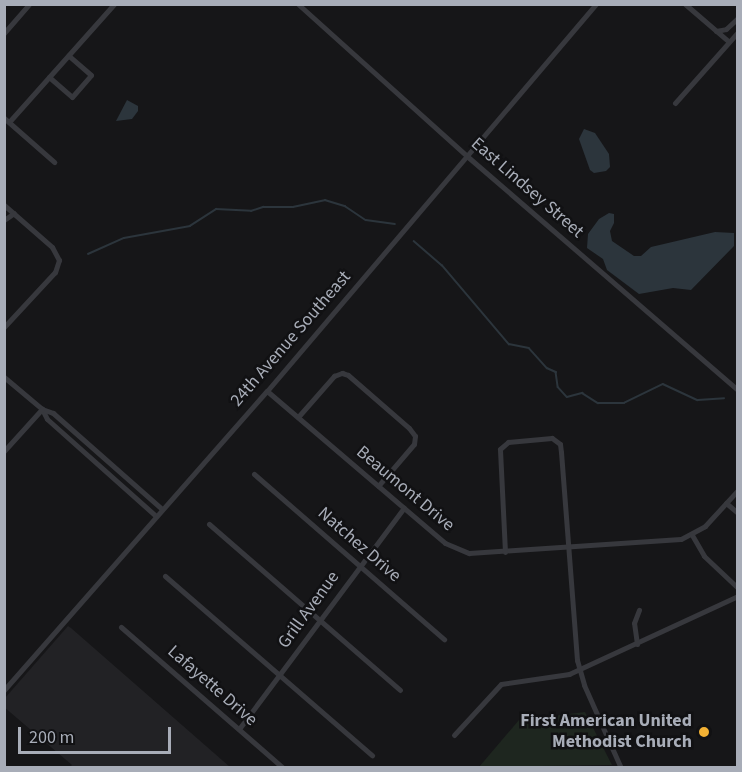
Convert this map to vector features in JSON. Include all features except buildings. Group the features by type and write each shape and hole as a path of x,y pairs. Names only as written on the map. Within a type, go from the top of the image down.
{"street":[{"path":"4,33 29,4"},
{"path":"54,162 7,120 114,4"},
{"name":"East Lindsey Street","path":"298,4 468,157 738,390"},
{"name":"24th Avenue Southeast","path":"4,690 267,391 596,4"},
{"path":"685,4 728,41"},
{"path":"716,31 726,29 738,18"},
{"path":"675,103 738,32"},
{"path":"49,76 72,97 91,75 68,55"},
{"path":"4,205 52,247 58,256 55,272 6,323"},
{"path":"4,220 14,213"},
{"path":"298,417 334,376 340,373 348,375 412,430 415,441 378,486"},
{"path":"4,377 42,409 53,413 162,510"},
{"name":"Beaumont Drive","path":"267,391 445,543 457,550 474,554 676,540 692,535"},
{"path":"4,451 42,409"},
{"path":"42,409 47,419 156,516"},
{"path":"505,552 500,449 508,442 552,438 561,447 574,633 579,670 621,768"},
{"name":"Natchez Drive","path":"254,474 444,639"},
{"path":"738,490 705,526 692,535 704,556 738,588"},
{"path":"726,503 738,513"},
{"name":"Grill Avenue","path":"239,729 404,508"},
{"path":"209,524 400,690"},
{"path":"165,576 372,755"},
{"path":"454,735 501,684 561,677 738,596"},
{"path":"637,644 634,623 639,610"},
{"name":"Lafayette Drive","path":"121,627 283,768"}],"shaded area":[{"path":"127,100 138,106 138,111 132,119 116,121"},
{"path":"584,129 595,133 609,154 610,167 606,171 594,173 590,170 579,139"},
{"path":"609,213 614,214 614,223 610,231 612,241 634,256 641,256 651,247 715,232 734,233 734,246 691,290 673,288 639,294 607,270 603,259 587,248 588,234 599,219"},
{"path":"68,626 230,767 70,767 72,765 4,707 5,698"},
{"path":"585,712 612,765 479,767 519,720"}],"waterway":[{"path":"88,254 124,238 190,226 216,209 251,211 263,207 293,207 325,200 345,206 366,220 395,224"},
{"path":"414,241 442,265 509,344 529,348 547,368 556,372 558,387 567,397 582,393 598,403 624,403 663,384 698,400 724,398"}],"place":[{"name":"First American United Methodist Church","path":"704,732"}]}
